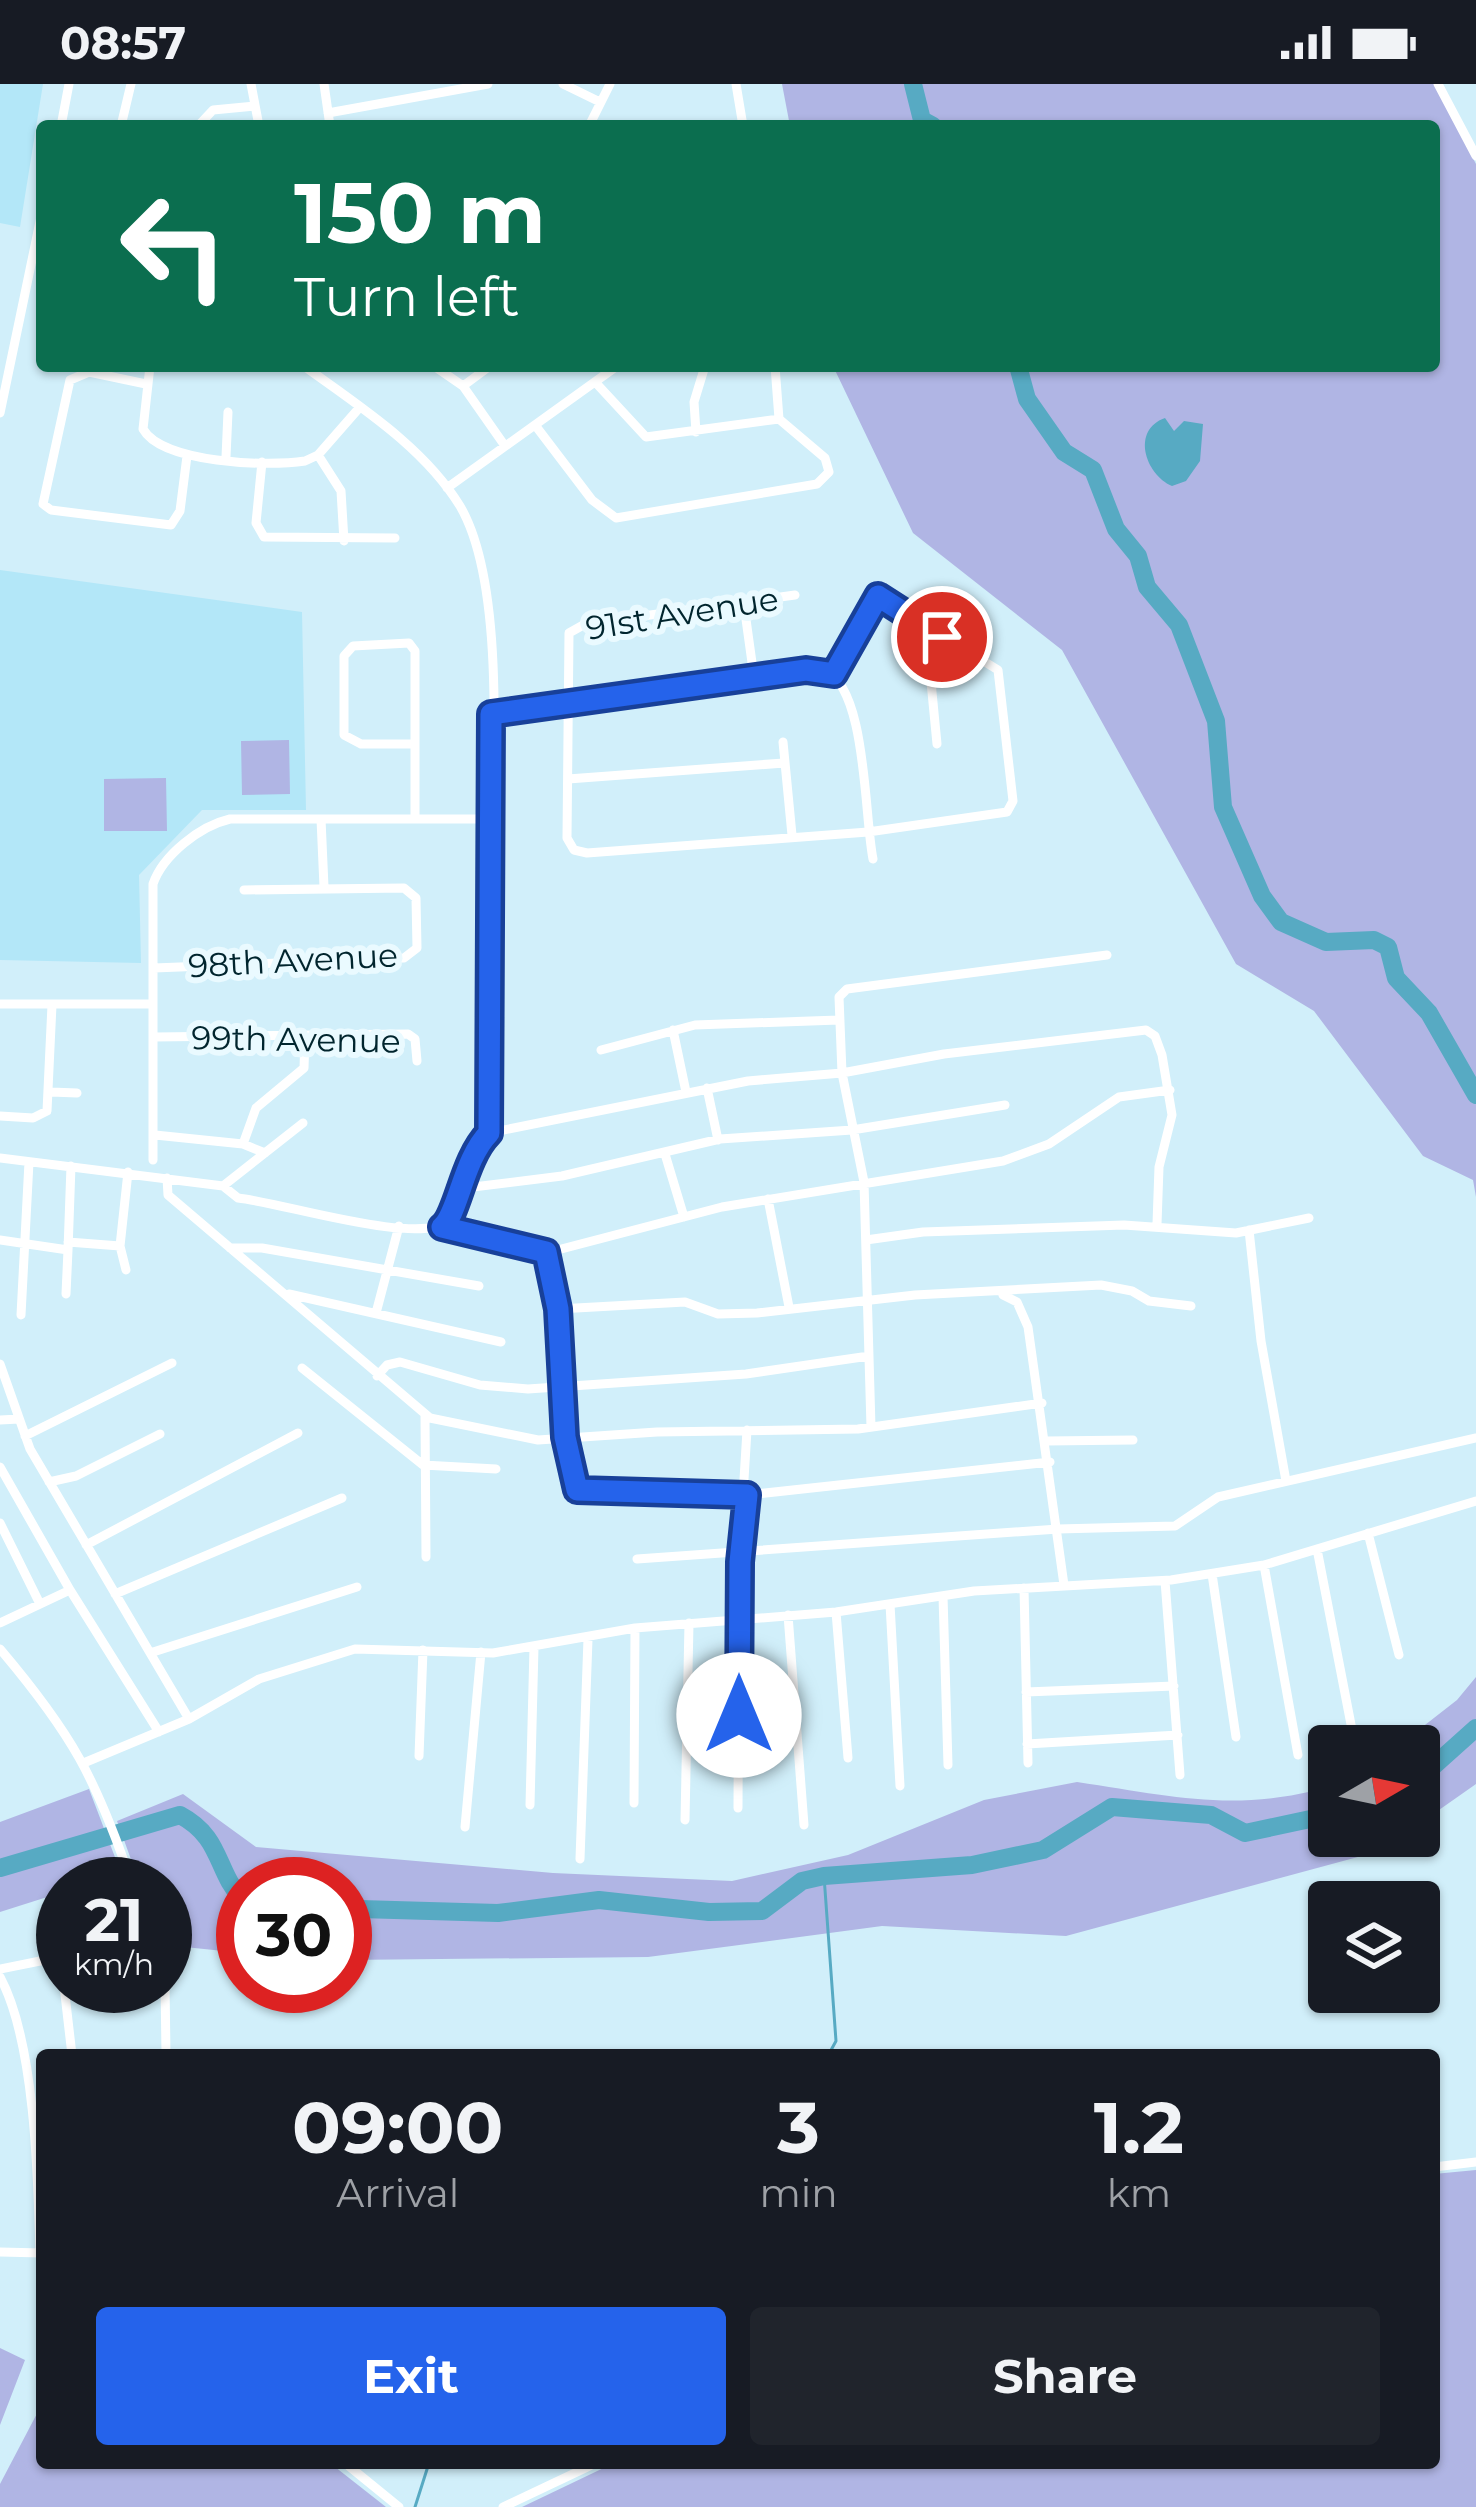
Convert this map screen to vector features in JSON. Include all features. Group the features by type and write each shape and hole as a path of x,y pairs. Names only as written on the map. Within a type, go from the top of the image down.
{"street":[{"path":"62,120 69,84"},
{"path":"122,120 131,84"},
{"path":"251,84 258,120"},
{"path":"324,84 329,120"},
{"path":"328,113 488,84"},
{"path":"563,84 600,102"},
{"path":"592,120 610,84"},
{"path":"736,84 742,120"},
{"path":"1438,84 1476,156"},
{"path":"204,120 213,110 255,106"},
{"path":"0,413 36,240"},
{"path":"26,286 36,288"},
{"path":"146,383 89,372 70,380 44,504 51,510 171,525 181,511 187,456"},
{"path":"149,372 143,429 162,448 187,456 262,462 318,455 361,407"},
{"path":"312,372 416,453 447,488 467,521 485,575 491,714 489,1133 465,1165 451,1221 442,1227"},
{"path":"443,372 463,386 505,446"},
{"path":"463,386 482,372"},
{"path":"447,488 610,372"},
{"path":"696,432 694,403 703,372"},
{"path":"536,424 592,500 616,518 824,481 829,472 825,458 779,419 775,372"},
{"path":"596,383 646,437 779,419"},
{"path":"226,458 228,412"},
{"path":"318,455 340,491 344,541"},
{"path":"262,462 256,523 264,537 395,538"},
{"path":"571,702 567,838 580,853 868,832 997,815 1011,808 1001,678 993,665 942,637 880,592 834,674"},
{"name":"91st Avenue","path":"571,702 567,639 572,629 795,595"},
{"path":"744,605 754,677"},
{"path":"937,744 929,661 942,637"},
{"path":"413,744 361,744 344,735 344,656 353,646 398,642 412,646 415,818"},
{"path":"491,714 806,670 834,674 853,704 873,860"},
{"path":"783,742 792,835"},
{"path":"568,779 784,763"},
{"path":"153,1160 153,884 161,867 204,827 230,819 490,819"},
{"path":"321,819 324,887"},
{"name":"98th Avenue","path":"154,968 404,958 417,948 412,890 244,890"},
{"path":"871,1427 864,1182 842,1073 839,997 847,989 1107,955"},
{"path":"0,1004 153,1004"},
{"path":"0,1116 41,1117 51,1092 52,1006"},
{"path":"601,1050 673,1030 752,1020 839,1020"},
{"path":"673,1030 686,1091"},
{"path":"489,1133 686,1091 1146,1030 1155,1036 1172,1115 1159,1167 1157,1224"},
{"name":"99th Avenue","path":"155,1037 408,1034 415,1039 417,1061"},
{"path":"243,1144 256,1108 304,1068 305,1037"},
{"path":"707,1088 718,1140"},
{"path":"0,1157 223,1186 238,1198 399,1226 442,1227 546,1252 768,1199 1028,1154 1119,1097 1170,1090"},
{"path":"51,1092 77,1093"},
{"path":"458,1189 519,1183 718,1140 852,1130 1005,1105"},
{"path":"223,1186 303,1124"},
{"path":"155,1135 243,1144 265,1153"},
{"path":"665,1154 684,1217"},
{"path":"21,1315 29,1162"},
{"path":"66,1294 71,1166"},
{"path":"126,1270 120,1246 128,1172"},
{"path":"167,1178 168,1195 424,1415 538,1440 871,1427 1042,1403"},
{"path":"768,1199 790,1307"},
{"path":"866,1240 923,1232 1157,1224 1249,1230 1309,1218"},
{"path":"376,1313 399,1226"},
{"path":"1249,1230 1261,1341 1286,1481"},
{"path":"0,1240 120,1246"},
{"path":"230,1248 262,1248 478,1286"},
{"path":"546,1252 558,1309 565,1437 572,1480 585,1493 747,1495 1050,1462"},
{"path":"558,1309 686,1302 718,1314 868,1299 1100,1285 1132,1291 1149,1301 1191,1306"},
{"path":"285,1294 501,1342"},
{"path":"998,1294 1023,1310 1042,1403 1064,1585"},
{"path":"377,1376 386,1365 400,1363 480,1385 562,1386 746,1374 868,1356"},
{"path":"25,1436 172,1363"},
{"path":"0,1364 25,1436 49,1482 189,1719"},
{"path":"302,1368 423,1465 496,1469"},
{"path":"424,1415 426,1557"},
{"path":"0,1420 20,1419"},
{"path":"738,1808 747,1430"},
{"path":"86,1545 298,1433"},
{"path":"49,1482 76,1476 160,1434"},
{"path":"637,1559 1058,1529 1175,1526 1218,1497 1476,1438"},
{"path":"1047,1442 1133,1440"},
{"path":"0,1467 159,1732"},
{"path":"115,1594 342,1498"},
{"path":"86,1762 189,1719 246,1684 355,1649 481,1652 588,1639 635,1628 836,1612 1024,1588 1165,1581 1264,1565 1476,1501"},
{"path":"0,1522 40,1604"},
{"path":"1368,1533 1400,1655"},
{"path":"1317,1549 1351,1725"},
{"path":"1264,1565 1298,1755"},
{"path":"1212,1574 1236,1737"},
{"path":"1165,1581 1180,1775"},
{"path":"150,1653 357,1587"},
{"path":"1024,1588 1028,1763"},
{"path":"0,1623 70,1590"},
{"path":"944,1596 948,1765"},
{"path":"890,1604 900,1786"},
{"path":"836,1612 848,1758"},
{"path":"788,1616 804,1825"},
{"path":"685,1820 689,1623"},
{"path":"634,1803 635,1628"},
{"path":"580,1859 588,1639"},
{"path":"530,1805 534,1647"},
{"path":"0,1649 86,1762 123,1857"},
{"path":"419,1756 423,1650"},
{"path":"465,1827 481,1652"},
{"path":"1026,1692 1174,1686"},
{"path":"1027,1744 1178,1735"},
{"path":"36,1964 0,1973 16,2011 36,2148"},
{"path":"66,2013 70,2049"},
{"path":"165,2013 166,2049"},
{"path":"1440,2166 1476,2162"},
{"path":"0,2252 36,2253"},
{"path":"352,2469 399,2507"},
{"path":"503,2507 583,2469"}],"shaded area":[{"path":"0,84 43,84 20,227 0,223"},
{"path":"782,84 1434,84 1476,164 1476,1197 1473,1180 1423,1156 1314,1011 1236,964 1062,650 913,533 836,372 1440,372 1440,120 789,120"},
{"path":"1165,418 1174,431 1184,421 1203,424 1200,461 1186,481 1172,486 1155,472 1146,452 1148,432"},
{"path":"0,570 302,612 306,810 202,810 139,875 141,963 0,960"},
{"path":"289,740 290,794 242,795 241,741"},
{"path":"166,778 167,831 104,831 104,779"},
{"path":"1476,1677 1476,1784 1440,1809 1440,1725 1425,1725 1457,1700"},
{"path":"1077,1782 1203,1800 1308,1792 1308,1857 1358,1857 1066,1936 882,1926 648,1957 372,1960 372,1857 553,1873 732,1881 848,1855 984,1800"},
{"path":"89,1789 115,1857 36,1857 36,1901 0,1912 0,1822"},
{"path":"183,1794 256,1847 370,1857 216,1857 216,1950 192,1948 192,1857 130,1857 117,1821"},
{"path":"1476,2170 1476,2507 522,2507 601,2469 1440,2469 1440,2173"},
{"path":"0,2348 25,2360 0,2425"},
{"path":"36,2415 36,2469 338,2469 386,2507 0,2507 0,2484"}],"waterway":[{"path":"913,84 922,120"},
{"path":"1020,372 1027,399 1064,452 1093,470 1116,529 1138,556 1147,587 1179,625 1216,721 1223,807 1262,896 1281,922 1326,942 1374,940 1388,947 1396,978 1429,1013 1476,1095"},
{"path":"1440,1760 1476,1728"},
{"path":"372,1909 498,1913 599,1900 709,1912 762,1911 802,1881 824,1876 972,1865 1043,1850 1112,1807 1211,1815 1245,1833 1308,1820"},
{"path":"0,1868 180,1815 204,1834 218,1857"},
{"path":"824,1876 836,2041 832,2049"},
{"path":"415,2507 427,2469"}],"route":[{"path":"739,1715 740,1562 747,1495 577,1490 565,1437 558,1309 546,1252 532,1253 442,1227 451,1221 465,1165 489,1133 491,714 806,670 834,674 878,596 942,637"}]}
